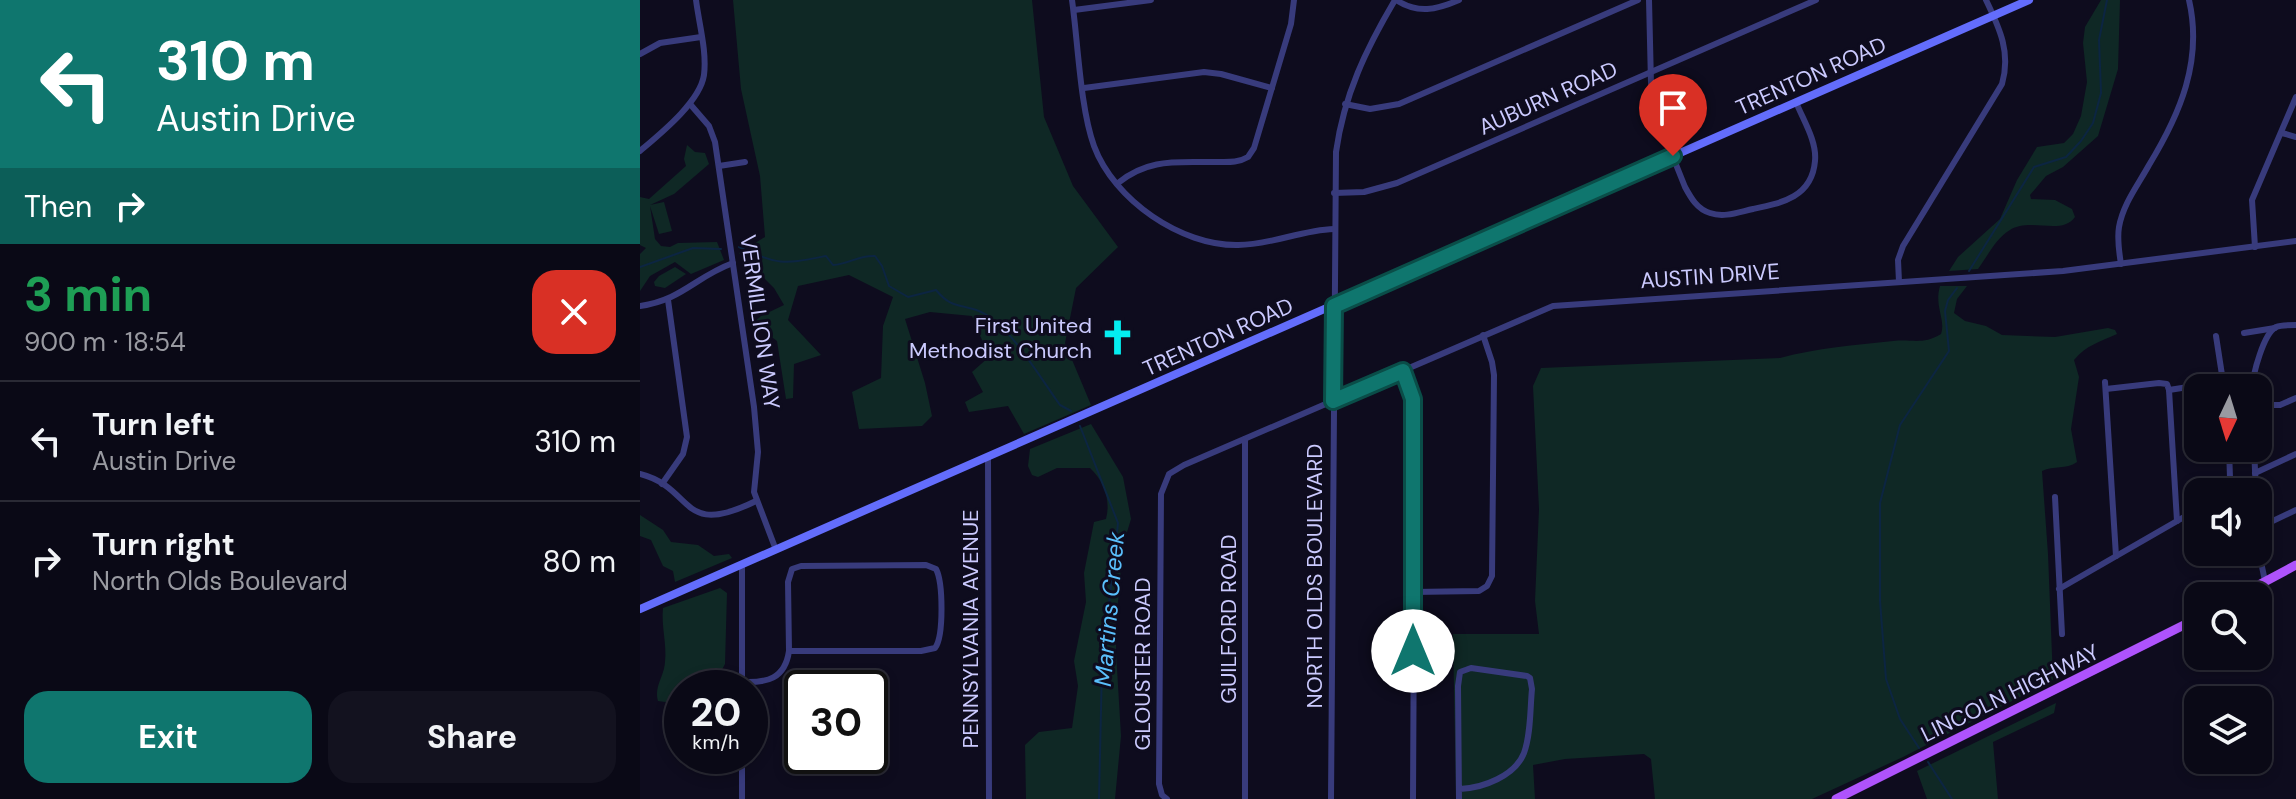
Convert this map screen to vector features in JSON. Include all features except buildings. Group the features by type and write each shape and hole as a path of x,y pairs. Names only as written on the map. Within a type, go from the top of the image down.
{"main road":[{"name":"TRENTON ROAD","path":"640,609 2029,0"},
{"path":"2265,581 2296,565"},
{"name":"LINCOLN HIGHWAY","path":"1836,799 2184,625"}],"street":[{"path":"640,151 690,104 704,78 696,0"},
{"path":"1072,0 1094,144 1100,159 1118,183 1143,209 1164,225 1214,244 1253,245 1308,231 1334,229"},
{"path":"1074,10 1151,0"},
{"path":"1118,183 1150,164 1235,162 1246,159 1254,148 1291,24 1294,0"},
{"path":"1395,0 1413,9 1426,10 1459,0"},
{"name":"NORTH OLDS BOULEVARD","path":"1331,799 1336,152 1345,104 1360,64 1395,0"},
{"path":"1345,104 1370,109 1399,104 1638,0"},
{"path":"1649,0 1655,112 1691,198 1707,213 1725,215 1783,203 1798,195 1808,184 1815,163 1812,140 1796,102"},
{"name":"AUBURN ROAD","path":"1334,193 1364,192 1397,183 1816,0"},
{"path":"1899,282 1898,260 1903,246 2002,84 2007,55 1986,0"},
{"path":"2121,264 2119,233 2122,213 2186,93 2194,36 2189,0"},
{"path":"640,54 660,43 701,37"},
{"path":"1084,88 1204,72 1272,88"},
{"path":"2255,247 2252,200 2296,97"},
{"name":"VERMILLION WAY","path":"690,104 712,132 719,166 757,436 756,501 776,550"},
{"path":"2282,133 2296,137"},
{"path":"719,166 745,162"},
{"name":"AUSTIN DRIVE","path":"1165,481 1184,465 1545,308 1563,304 2063,271 2296,241"},
{"path":"640,306 668,300 704,275 733,263"},
{"path":"662,484 678,463 687,437 668,300"},
{"path":"2244,333 2296,325"},
{"path":"2253,374 2275,328"},
{"path":"1413,592 1479,591 1487,586 1492,576 1494,375 1483,335"},
{"path":"2216,336 2222,374"},
{"path":"1403,371 1415,412 1413,799"},
{"path":"2116,556 2105,386 2165,383 2169,390 2177,521"},
{"path":"2169,390 2184,389"},
{"path":"2272,405 2296,398"},
{"name":"GUILFORD ROAD","path":"1245,439 1245,799"},
{"path":"2255,473 2296,454"},
{"name":"PENNSYLVANIA AVENUE","path":"988,458 989,799"},
{"path":"2255,462 2255,478"},
{"path":"640,474 662,484 688,507 705,514 731,512 756,501"},
{"name":"GLOUSTER ROAD","path":"1165,481 1160,511 1159,784 1166,798"},
{"path":"2055,497 2062,634"},
{"path":"2272,519 2296,510"},
{"path":"2059,589 2184,517"},
{"path":"742,565 742,670"},
{"path":"768,681 784,670 789,651 788,582 791,570 796,567 926,565 939,573 940,641 935,648 921,651 789,651"},
{"path":"2262,566 2265,581"},
{"path":"1459,799 1457,727 1460,672 1471,668 1527,676 1532,689 1523,756 1497,780 1472,789 1460,789"},
{"path":"742,774 742,799"}],"green space":[{"path":"733,0 1032,0 1044,117 1073,186 1118,247 1076,288 1065,343 1091,405 1024,434 1008,406 969,412 965,402 983,392 972,372 989,357 972,316 930,312 905,319 932,416 922,426 859,429 852,392 881,378 883,326 893,297 849,275 798,286 788,320 821,355 794,364 793,398 786,399 777,341 753,323 784,305 774,288 739,253 765,237 760,176 741,89"},
{"path":"2101,0 2120,0 2118,69 2098,136 2063,167 2046,176 2030,195 2031,199 2055,200 2072,209 2075,217 2062,225 2018,226 2000,238 1978,269 1949,271 1958,257 2000,219 2017,180 2037,147 2064,143 2073,134 2081,116 2087,82 2083,43 2085,27"},
{"path":"687,145 695,152 705,153 709,164 674,194 650,205 664,202 672,231 659,234 650,206 655,239 661,246 670,247 678,243 717,242 724,260 691,274 675,262 650,276 640,291 640,254 646,248 640,245 640,197 649,199 686,166"},
{"path":"675,267 686,274 665,288 655,286 654,282 659,276"},
{"path":"1940,286 1967,286 1957,299 1954,313 1965,321 1986,326 2002,335 2055,337 2108,328 2117,334 2088,347 2074,360 2079,377 2071,429 2077,462 2042,471 2053,680 1903,757 1812,799 1655,799 1651,759 1644,754 1565,759 1533,765 1535,799 1456,799 1453,634 1539,634 1535,601 1539,509 1533,386 1541,368 1780,358 1836,347 1929,339 1941,334"},
{"path":"1091,424 1123,477 1131,519 1118,562 1121,576 1116,651 1121,736 1115,799 1026,799 1025,745 1039,732 1072,728 1078,686 1074,661 1086,602 1084,573 1094,522 1106,519 1108,505 1103,485 1090,468 1057,468 1038,477 1032,475 1028,466 1030,449"},
{"path":"640,515 663,530 671,542 698,545 714,556 729,554 732,558 675,582 673,571 663,566 651,540 640,536"},
{"path":"720,588 727,593 725,664 722,670 664,670 664,702 658,701 657,691 665,655 663,608"},
{"path":"2056,703 2054,713 1993,742 1998,799 1927,799 1917,771"}],"waterway":[{"path":"1969,271 2034,167 2066,157 2093,123 2101,93 2099,40 2107,0"},
{"name":"Martins Creek","path":"739,247 782,262 826,256 833,265 875,256 889,286 908,297 936,290 948,301 978,310 995,321 1016,343 1060,405 1071,411"},
{"name":"Martins Creek","path":"640,267 693,248 721,249"},
{"path":"1919,748 1900,719 1886,679 1880,601 1880,503 1900,425 1949,351 1945,311 1948,300 1957,288"},
{"name":"Martins Creek","path":"1080,426 1118,523 1102,666 1099,799"},
{"path":"1928,762 1952,799"}],"place":[{"name":"First United Methodist Church","path":"1118,338"}],"route":[{"path":"1413,651 1415,412 1411,390 1403,371 1333,401 1334,306 1673,156"}]}
